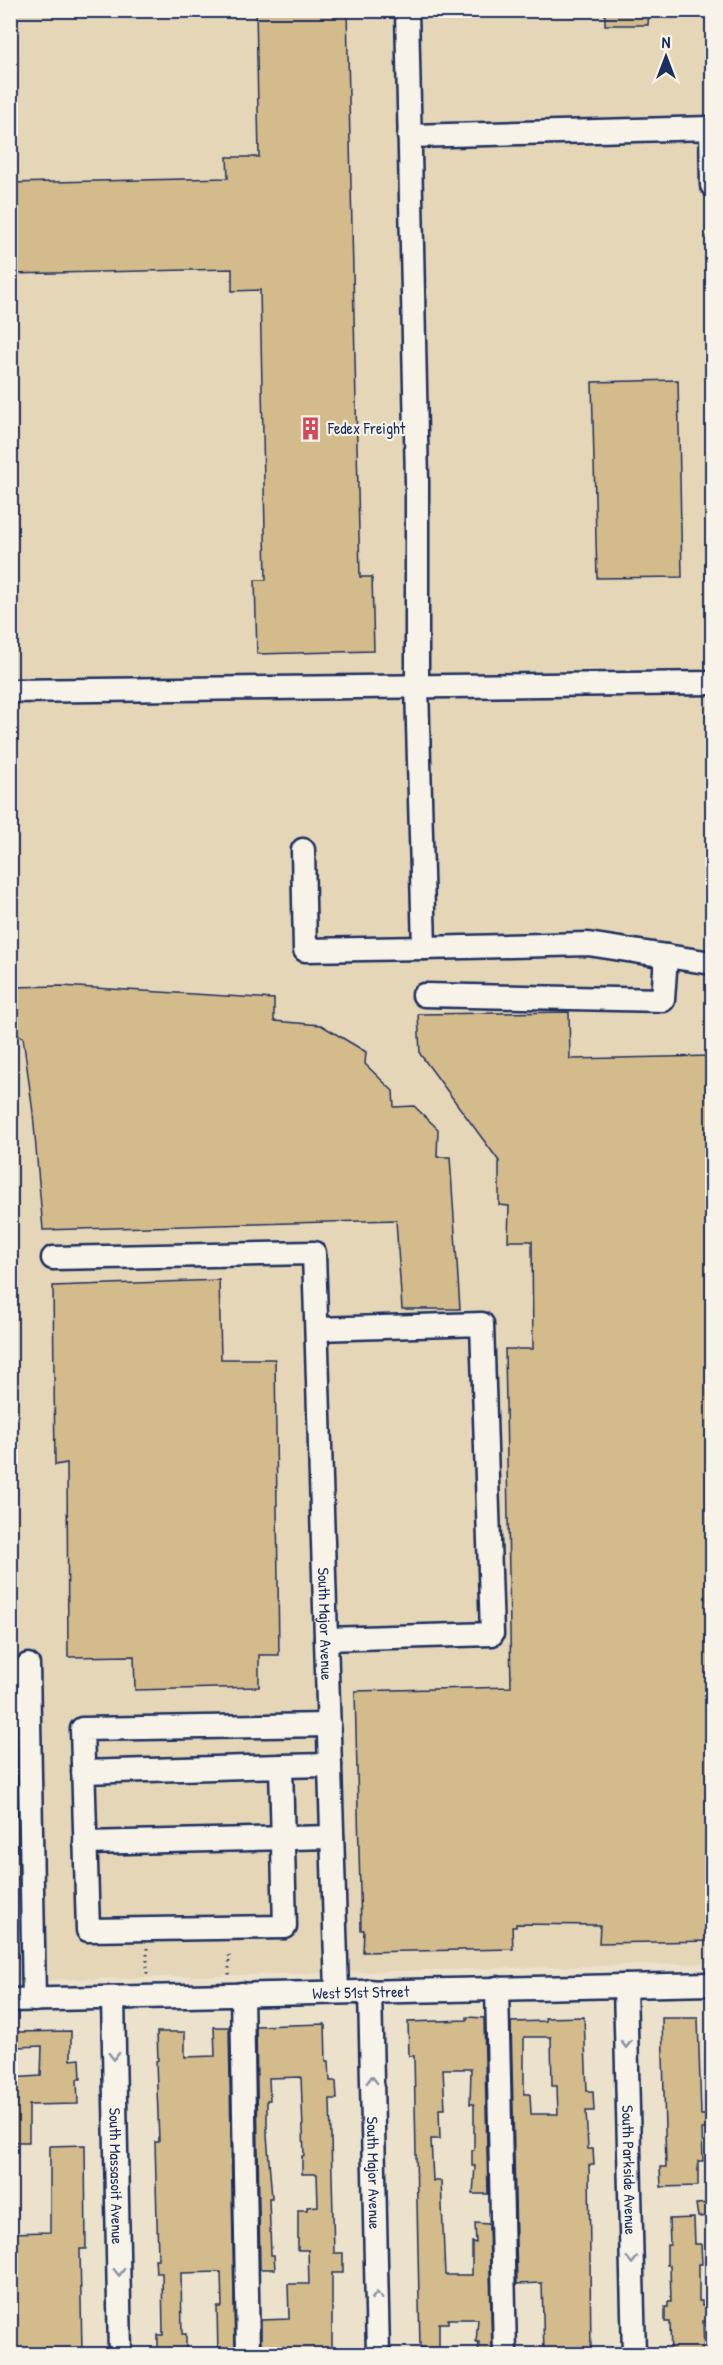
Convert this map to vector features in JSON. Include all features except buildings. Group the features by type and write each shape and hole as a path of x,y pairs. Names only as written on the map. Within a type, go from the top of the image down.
{"street":[{"path":"407,10 417,482 417,686 424,948"},
{"path":"409,135 711,128 712,185"},
{"path":"10,691 712,683"},
{"path":"303,850 305,950 588,944 712,963"},
{"path":"424,995 663,1000 666,956"},
{"name":"South Major Avenue","path":"53,1258 315,1253 337,1992"},
{"path":"317,1329 482,1324 492,1634 326,1639"},
{"path":"28,1665 34,2000"},
{"path":"281,1766 285,1927 88,1930 82,1729 329,1725"},
{"path":"83,1772 330,1764"},
{"path":"85,1843 332,1837"},
{"name":"West 51st Street","path":"10,2000 113,1998 236,1986 337,1992 712,1984"},
{"path":"236,1986 248,2355"},
{"name":"South Parkside Avenue","path":"625,1986 634,2355"},
{"path":"497,1988 505,2355"},
{"name":"South Major Avenue","path":"370,1991 378,2355"},
{"name":"South Massasoit Avenue","path":"113,1998 120,2355"}],"path":[{"path":"147,1947 147,1974"},
{"path":"229,1955 236,1986"}],"shaded area":[{"path":"10,11 712,11 712,1963 11,1981"}],"place":[{"name":"Fedex Freight","path":"310,428"}]}
